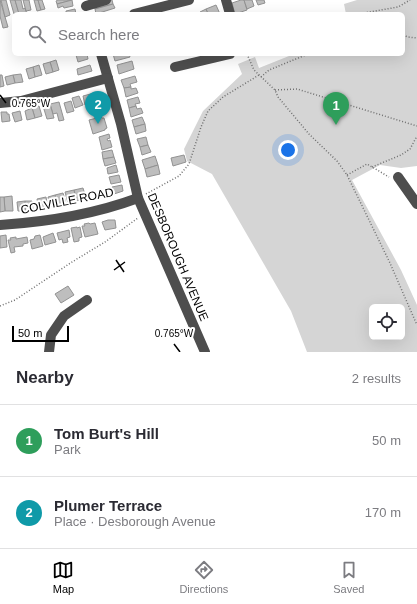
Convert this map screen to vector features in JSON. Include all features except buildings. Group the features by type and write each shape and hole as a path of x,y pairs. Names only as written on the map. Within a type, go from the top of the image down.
{"street":[{"path":"86,7 106,0"},
{"path":"139,12 160,3 189,0"},
{"path":"226,0 229,12"},
{"name":"DESBOROUGH AVENUE","path":"102,56 121,124 138,198 205,352"},
{"path":"176,67 222,56"},
{"path":"0,103 21,102 108,78"},
{"path":"398,177 417,204"},
{"name":"COLVILLE ROAD","path":"0,224 21,224 69,216 122,204 138,198"},
{"path":"49,352 51,335 64,316 87,300"}],"path":[{"path":"375,12 398,7 410,0"},
{"path":"405,36 417,38"},
{"path":"248,56 258,75 275,90 278,97 309,134 337,161 347,175 390,263 417,325"},
{"path":"261,77 269,70 303,56"},
{"path":"138,198 179,176 190,164 201,127 208,111 223,97 258,75"},
{"path":"275,90 297,89 417,126"},
{"path":"372,167 401,155 410,149 417,136"},
{"path":"347,175 367,164 390,178 398,177"},
{"path":"0,306 15,300 105,242 145,213"}],"shaded area":[{"path":"357,0 417,0 417,166 401,168 380,165 352,180 401,270 417,305 417,352 307,352 291,311 212,174 187,161 184,149 203,111 242,74 238,64 255,57 259,68 289,56 405,56 405,12 346,12 344,4"}],"place":[{"name":"Plumer Terrace","path":"98,124"},
{"name":"Tom Burt's Hill","path":"336,125"}]}
